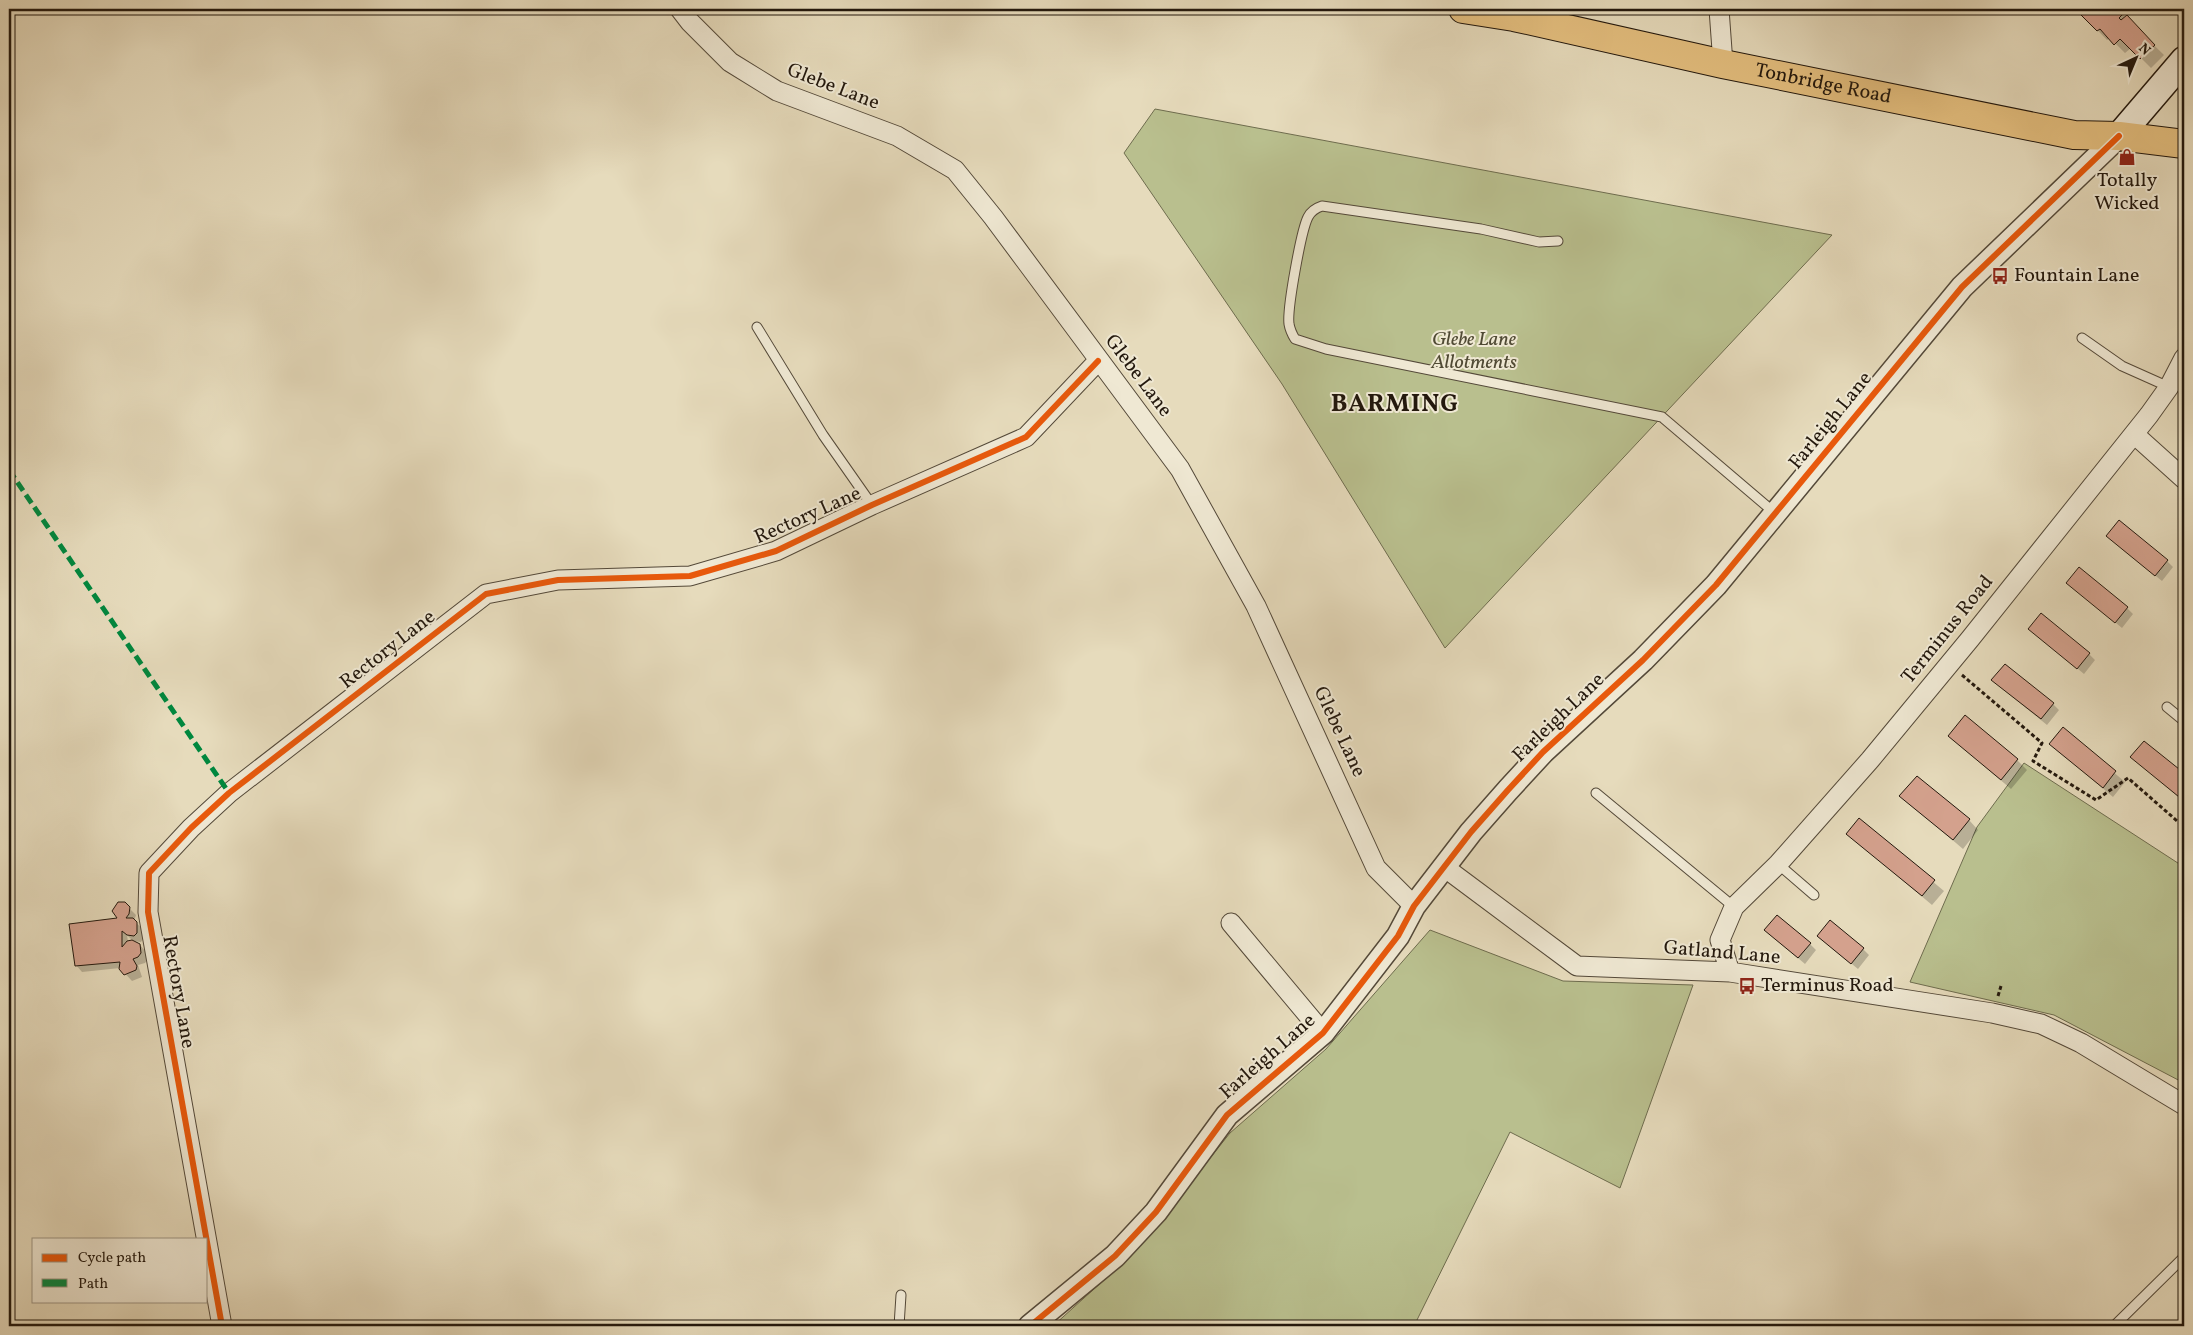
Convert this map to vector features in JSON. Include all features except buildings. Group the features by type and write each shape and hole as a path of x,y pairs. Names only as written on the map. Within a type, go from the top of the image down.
{"main road":[{"name":"Tonbridge Road","path":"1463,9 1514,13 1724,64 2074,134 2119,136 2184,144"},
{"path":"2119,136 2184,60"}],"street":[{"name":"Glebe Lane","path":"680,9 690,22 730,62 778,91 897,136 955,170 993,217 1180,469 1256,606 1376,868 1414,906"},
{"path":"1719,9 1724,64"},
{"name":"Farleigh Lane","path":"1030,1326 1115,1256 1156,1212 1227,1115 1323,1033 1398,936 1414,906 1444,867 1514,784 1544,752 1643,660 1716,585 1962,288 2119,136"},
{"name":"Terminus Road","path":"1730,972 1720,940 1734,907 1778,864 1870,760 1949,664 2134,434 2169,387 2184,358"},
{"name":"Rectory Lane","path":"206,1238 148,912 149,873 191,828 229,793 486,594 558,580 690,576 776,551 872,505 1026,437 1098,361"},
{"path":"2134,434 2184,479"},
{"name":"Gatland Lane","path":"1444,867 1577,966 1730,972 1992,1013 2041,1024 2081,1044 2184,1105"},
{"path":"1231,923 1323,1033"},
{"name":"Rectory Lane","path":"208,1248 222,1326"}],"lane":[{"path":"1558,241 1539,242 1481,229 1322,206 1314,209 1308,217 1304,229 1290,302 1289,322 1291,332 1295,338 1326,349 1662,417 1776,514"},
{"path":"756,327 823,435 872,505"},
{"path":"2082,338 2122,366 2169,387"},
{"path":"2167,707 2184,721"},
{"path":"1596,793 1734,907"},
{"path":"1778,864 1814,895"},
{"path":"2114,1326 2184,1257"},
{"path":"899,1326 901,1295"}],"path":[{"path":"1949,664 2042,743 2034,761 2096,800 2128,778 2184,827"}],"green space":[{"name":"Glebe Lane Allotments","path":"1155,109 1832,235 1445,648 1282,384 1124,153"},
{"path":"2024,763 2184,867 2184,1083 2054,1015 1910,982 1977,827"},
{"path":"1430,930 1563,981 1693,985 1620,1188 1510,1132 1414,1326 1053,1326 1135,1252 1230,1133 1326,1049"}],"marked path":[{"path":"9,470 229,793"}],"cycle path":[{"path":"1030,1326 1115,1256 1156,1212 1227,1115 1323,1033 1398,936 1414,906 1471,832 1508,790 1543,752 1643,660 1716,585 1962,287 2119,136"},
{"path":"206,1238 148,912 149,873 191,828 229,793 486,594 558,580 690,576 776,551 872,505 1026,437 1098,361"},
{"path":"208,1248 222,1326"}],"place":[{"name":"Totally Wicked","path":"2127,157"},
{"name":"Fountain Lane","path":"2000,276"},
{"name":"Terminus Road","path":"1747,986"}],"district":[{"name":"BARMING","path":"1395,404"}]}
